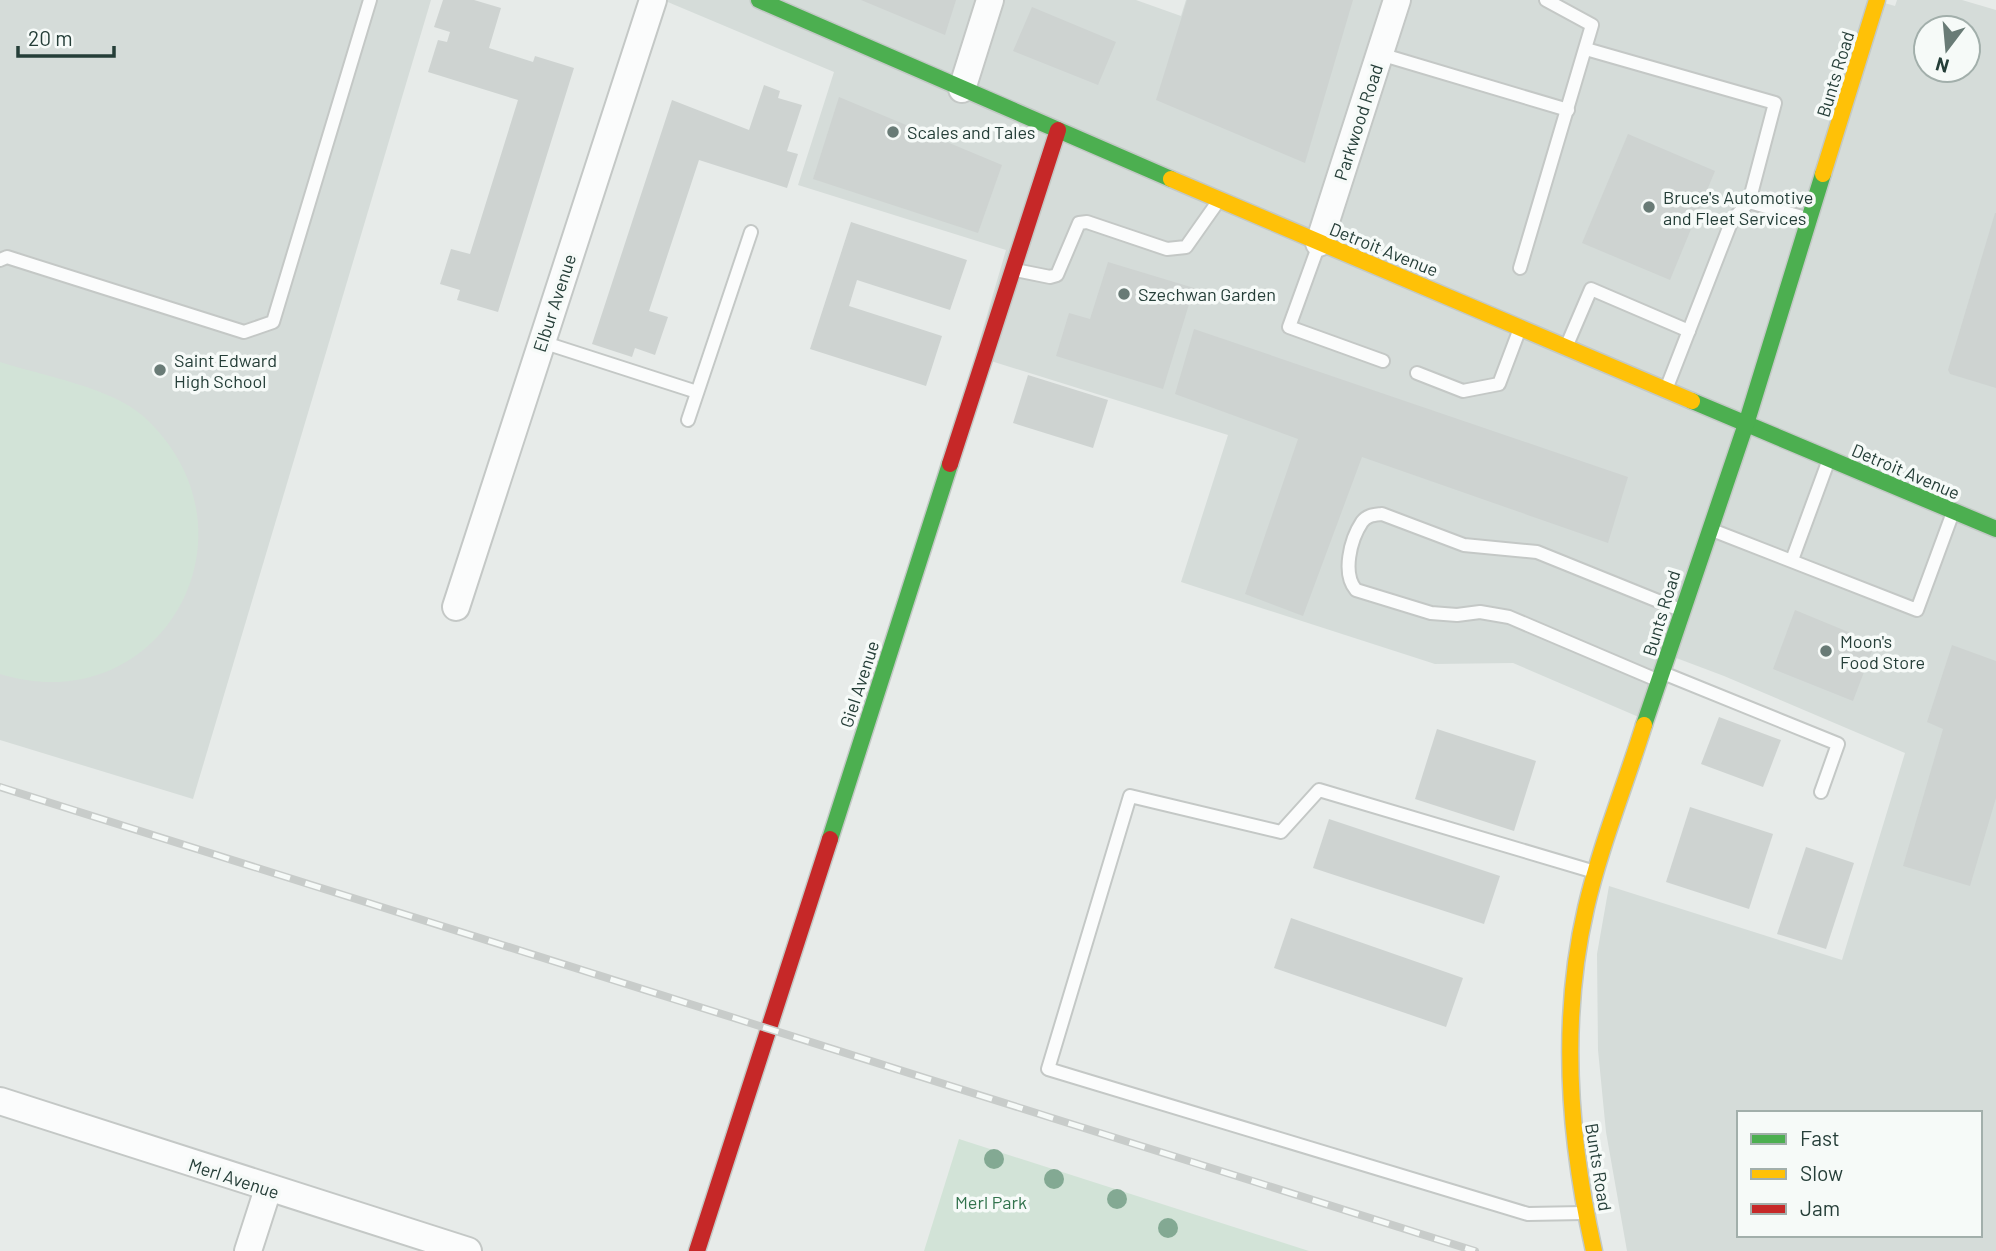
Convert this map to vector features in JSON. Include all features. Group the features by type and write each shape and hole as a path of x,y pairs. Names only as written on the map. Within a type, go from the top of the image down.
{"street":[{"name":"Elbur Avenue","path":"456,607 653,0"},
{"name":"Detroit Avenue","path":"759,0 1319,243 1746,421 1996,529"},
{"path":"962,89 990,0"},
{"name":"Parkwood Road","path":"1319,243 1397,0"},
{"name":"Bunts Road","path":"1594,1251 1578,1175 1571,1100 1571,1031 1580,942 1596,873 1746,421 1877,0"},
{"name":"Giel Avenue","path":"697,1251 1058,130"},
{"name":"Merl Avenue","path":"0,1101 468,1251"},
{"path":"248,1251 268,1189"}],"lane":[{"path":"0,260 7,257 244,332 273,322 370,0"},
{"path":"1520,268 1592,24 1546,0"},
{"path":"1586,49 1775,103 1749,202 1732,220 1667,388"},
{"path":"1380,54 1568,110"},
{"path":"1013,269 1050,277 1057,275 1073,231 1079,223 1087,222 1167,249 1186,247 1219,200"},
{"path":"1749,202 1810,219"},
{"path":"688,420 751,232"},
{"path":"1319,243 1289,327 1383,361"},
{"path":"1567,346 1591,289 1689,331"},
{"path":"1417,373 1463,391 1499,384 1521,327"},
{"path":"542,342 697,391"},
{"path":"1792,560 1829,459"},
{"path":"1709,528 1917,610 1953,511"},
{"path":"1682,610 1536,552 1464,545 1382,514 1370,515 1362,522 1346,569 1348,581 1356,590 1431,612 1457,615 1480,612 1509,617 1838,744 1821,792"},
{"path":"1586,1213 1528,1214 1048,1069 1130,796 1281,832 1319,790 1596,873"}],"shaded area":[{"name":"Saint Edward High School","path":"0,0 431,0 193,799 0,740"},
{"path":"663,0 1136,0 1181,16 1186,0 1874,0 1895,6 1897,0 1962,0 1996,10 1996,1251 1627,1251 1606,1132 1598,1050 1597,954 1609,886 1842,960 1905,753 1663,653 1641,718 1513,663 1435,664 1181,582 1228,435 975,356 1006,250 798,185 834,72"}],"green space":[{"path":"0,362 95,390 130,406 143,416 180,462 197,511 196,561 180,607 150,644 108,671 58,682 0,674"},
{"name":"Merl Park","path":"959,1139 1309,1251 924,1251"}],"building":[{"path":"443,0 474,0 501,8 489,48 533,62 535,56 574,68 498,312 457,300 460,290 440,284 451,249 470,254 518,100 428,72 438,40 447,42 450,32 434,27"},
{"path":"861,0 956,0 945,35"},
{"path":"1187,0 1353,0 1305,163 1156,100"},
{"path":"1032,7 1116,42 1098,85 1013,51"},
{"path":"764,85 780,91 778,98 802,105 787,151 798,154 787,188 699,160 649,311 668,317 655,355 635,348 632,357 592,344 672,100 749,130"},
{"path":"839,97 1002,165 978,233 813,179"},
{"name":"Bruce's Automotive and Fleet Services","path":"1628,134 1715,171 1670,280 1582,243"},
{"path":"1995,213 1996,388 1950,374 1948,370"},
{"path":"851,222 967,260 950,310 857,280 849,306 942,336 926,386 810,349"},
{"path":"1108,262 1194,288 1163,389 1056,356 1069,313 1090,319"},
{"path":"1194,329 1628,477 1608,543 1362,457 1303,616 1245,594 1298,439 1175,394"},
{"path":"1028,375 1108,400 1093,448 1013,423"},
{"path":"1795,610 1875,643 1853,701 1773,669"},
{"path":"1952,645 1996,661 1996,798 1970,886 1903,866 1943,729 1927,722"},
{"path":"1719,717 1781,740 1763,787 1701,764"},
{"path":"1437,729 1536,761 1514,831 1415,799"},
{"path":"1690,807 1773,834 1749,909 1666,882"},
{"path":"1329,819 1500,876 1484,924 1313,868"},
{"path":"1806,847 1854,863 1826,949 1777,934"},
{"path":"1291,918 1463,978 1446,1027 1274,968"}],"railway":[{"path":"0,787 1475,1251"}],"traffic: fast":[{"path":"759,0 1171,179"},
{"path":"1644,725 1747,421 1823,174"},
{"path":"1692,401 1996,529"},
{"path":"830,839 950,464"}],"traffic: slow":[{"path":"1823,174 1877,0"},
{"path":"1171,179 1692,401"},
{"path":"1594,1251 1585,1209 1574,1123 1571,1080 1573,993 1578,950 1592,885 1644,725"}],"traffic: jam":[{"path":"950,464 1058,130"},
{"path":"697,1251 830,839"}],"place":[{"name":"Scales and Tales","path":"893,132"},
{"name":"Bruce's Automotive and Fleet Services","path":"1649,207"},
{"name":"Szechwan Garden","path":"1124,294"},
{"name":"Saint Edward High School","path":"160,370"},
{"name":"Moon's Food Store","path":"1826,651"}]}
